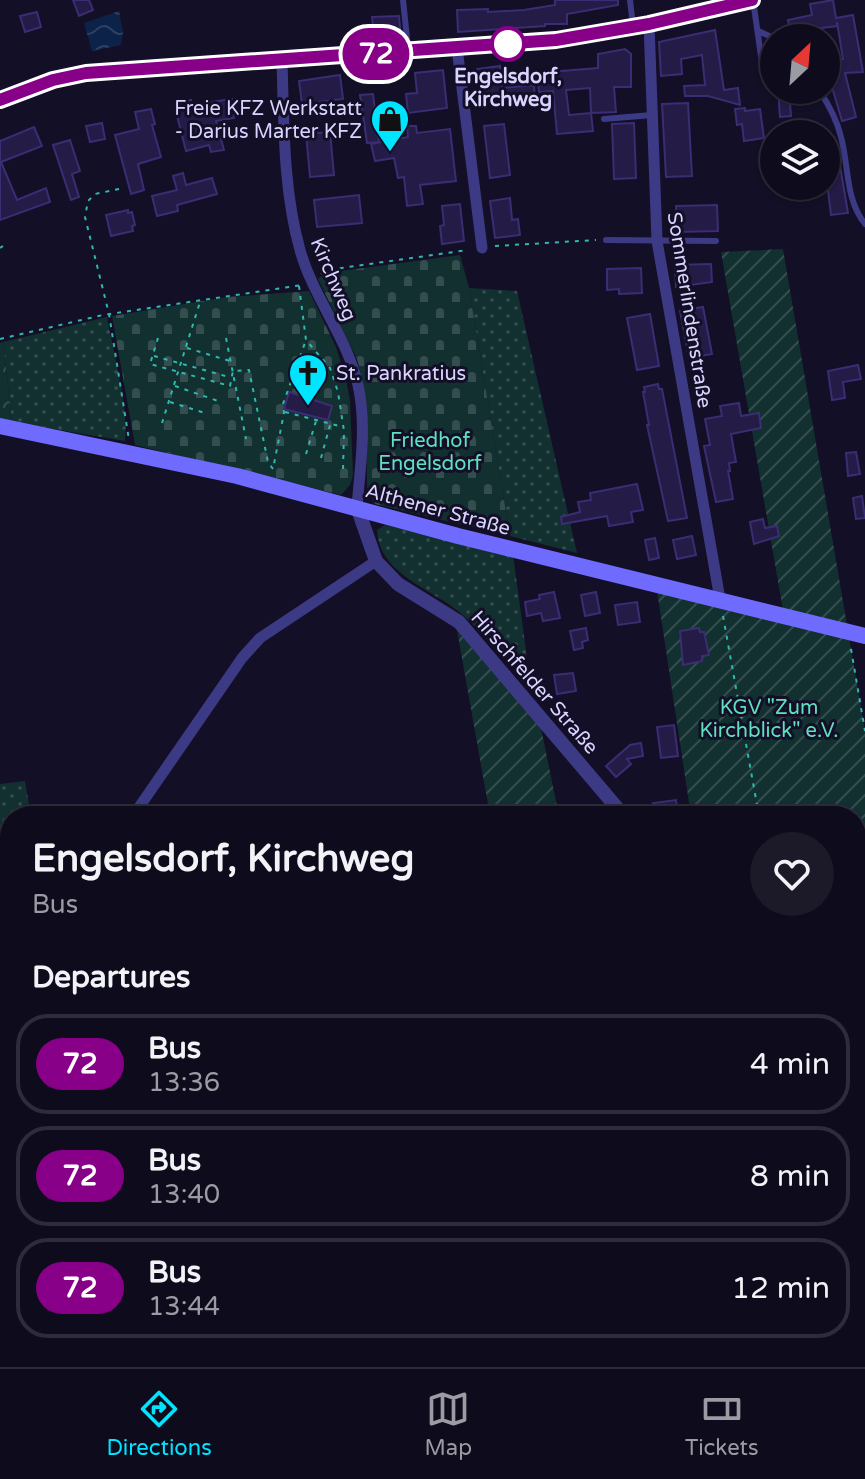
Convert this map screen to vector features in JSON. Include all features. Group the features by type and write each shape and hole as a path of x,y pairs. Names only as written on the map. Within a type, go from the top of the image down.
{"main road":[{"name":"Althener Straße","path":"0,426 237,476 471,539 865,636"}],"street":[{"path":"0,100 53,80 86,73 556,40 649,24 752,0"},
{"name":"Sommerlindenstraße","path":"649,24 657,241 720,599"},
{"path":"457,48 482,248"},
{"name":"Kirchweg","path":"282,61 289,195 295,232 306,268 358,383 362,422 357,507"},
{"name":"Hirschfelder Straße","path":"357,507 376,561 398,584 459,622 615,806"},
{"path":"140,806 242,658 260,638 376,561"}],"lane":[{"path":"403,0 408,51"},
{"path":"630,0 633,26"},
{"path":"752,0 760,47"},
{"path":"828,104 842,138 854,210 865,224"},
{"path":"604,119 652,115"},
{"path":"606,240 716,241"}],"path":[{"path":"119,189 95,194 88,201 85,217 109,314 129,428 130,453"},
{"path":"233,371 249,370 268,462 273,469 283,404 306,340 299,286"},
{"path":"162,423 201,300"},
{"path":"158,338 150,364 235,387"},
{"path":"226,338 246,439"},
{"path":"306,340 330,368 338,392 343,427 343,470"},
{"path":"186,348 230,361"},
{"path":"153,356 232,377"},
{"path":"230,386 233,371"},
{"path":"174,386 221,402"},
{"path":"169,401 208,414"},
{"path":"284,411 343,427"},
{"path":"306,454 316,420"},
{"path":"321,458 330,424"},
{"path":"720,599 757,806"},
{"path":"848,632 865,731"}],"green space":[{"name":"KGV \"Zum Kirchblick\" e.V.","path":"783,249 865,731 865,806 689,806 657,591 785,622 721,252"},
{"name":"Friedhof Engelsdorf","path":"460,255 469,288 510,536 375,504 367,487 363,382 357,359 318,279 326,273"},
{"path":"469,288 517,291 577,553 510,536"},
{"name":"Friedhof Engelsdorf","path":"309,291 336,347 350,400 353,475 350,485 341,495 135,445 112,316 227,297"},
{"path":"107,317 123,398 125,441 12,422 3,342"},
{"path":"3,342 12,422 0,421 0,343"},
{"path":"385,525 513,555 527,658 503,658 464,616 398,570 380,546 377,530"},
{"path":"457,630 541,728 557,806 488,806"},
{"path":"25,781 29,806 0,806 0,784"}],"water":[{"path":"119,11 123,32 121,45 92,51 84,23"}],"building":[{"path":"73,0 89,0 93,10 79,16"},
{"path":"555,0 618,0 618,5 567,14 567,24 458,32 457,10 524,10 555,5"},
{"path":"833,0 836,18 853,15 863,72 845,73 856,117 842,121 837,104 840,104 840,60 843,59 840,24 789,24 788,20 812,15 810,4"},
{"path":"37,12 41,27 25,32 20,16"},
{"path":"399,16 401,37 364,38 363,26 373,26 372,17"},
{"path":"715,30 724,90 738,88 740,105 708,96 685,96 684,86 705,85 702,55 681,59 682,74 661,76 659,42"},
{"path":"625,49 631,54 631,87 614,87 616,112 591,113 593,131 557,134 553,91 539,92 537,73 598,68 598,54","holes":["590,88 591,113 569,115 566,90"]},
{"path":"500,66 502,88 534,85 535,100 481,105 477,69"},
{"path":"443,70 447,108 408,113 406,94 417,93 415,73"},
{"path":"340,75 343,99 302,104 299,81"},
{"path":"373,94 379,142 367,143 360,95"},
{"path":"232,99 234,118 216,121 224,150 211,152 209,145 186,151 174,104 191,100 192,105"},
{"path":"688,103 692,176 666,177 662,104"},
{"path":"779,104 790,104 791,116 780,117"},
{"path":"151,109 161,157 138,164 144,190 131,194 115,135 139,129 135,112"},
{"path":"735,109 760,109 760,139 744,141 742,124 737,125"},
{"path":"102,123 105,139 90,142 86,126"},
{"path":"634,123 636,178 614,179 612,124"},
{"path":"504,124 510,175 490,178 484,126"},
{"path":"407,126 416,126 417,133 450,129 456,181 420,185 423,204 407,206 404,177 398,178 394,158 375,161 371,144 408,137"},
{"path":"34,127 42,146 1,162 17,200 46,188 50,202 0,220 0,141"},
{"path":"330,132 334,175 310,177 306,134"},
{"path":"70,140 80,171 72,174 79,197 71,200 53,145"},
{"path":"840,166 848,213 831,215 829,200 840,200"},
{"path":"183,173 186,185 212,178 217,194 177,205 178,211 157,216 152,196 177,190 173,176"},
{"path":"359,195 362,223 317,227 314,200"},
{"path":"510,198 512,220 518,219 520,235 495,238 490,201"},
{"path":"460,204 464,241 442,244 442,206"},
{"path":"717,205 718,231 677,232 676,206"},
{"path":"128,210 128,213 132,212 133,231 111,236 106,215"},
{"path":"711,264 712,282 676,287 675,265"},
{"path":"641,268 642,293 619,294 619,289 607,290 607,269"},
{"path":"703,307 712,354 689,358 680,311"},
{"path":"650,314 659,366 637,370 627,318"},
{"path":"858,365 861,379 843,382 845,398 832,400 828,371"},
{"path":"658,384 662,389 687,518 668,521 643,392 644,387"},
{"name":"St. Pankratius","path":"289,392 332,406 328,420 284,409"},
{"path":"739,403 741,416 759,413 761,428 731,434 736,462 729,463 728,471 733,499 716,502 704,446 710,445 705,419 722,416 720,406"},
{"path":"856,452 860,474 848,476 846,453"},
{"path":"637,484 643,510 631,512 633,522 609,526 607,516 562,524 561,517 580,512 578,502 591,500 590,493"},
{"path":"862,496 865,518 856,519 853,498"},
{"path":"763,519 765,528 777,526 779,536 754,544 750,522"},
{"path":"692,536 696,555 677,559 673,540"},
{"path":"655,538 659,558 649,560 645,540"},
{"path":"554,592 560,618 543,621 541,613 527,616 525,602"},
{"path":"596,592 600,613 585,616 581,595"},
{"path":"637,602 640,622 618,625 615,605"},
{"path":"586,628 588,640 582,642 583,648 574,650 570,631"},
{"path":"699,628 700,632 704,632 709,655 702,656 702,661 683,665 680,631"},
{"path":"573,673 576,691 557,694 554,675"},
{"path":"674,725 678,756 661,758 657,727"},
{"path":"641,743 643,756 627,759 631,764 616,777 606,766 630,745"},
{"path":"676,800 677,806 653,806 653,803"}],"bus line":[{"name":"72","path":"0,100 53,80 86,73 556,40 649,24 752,0"}],"place":[{"name":"Engelsdorf, Kirchweg","path":"508,44"},
{"name":"Freie KFZ Werkstatt - Darius Marter KFZ","path":"390,153"},
{"name":"St. Pankratius","path":"308,407"}]}
